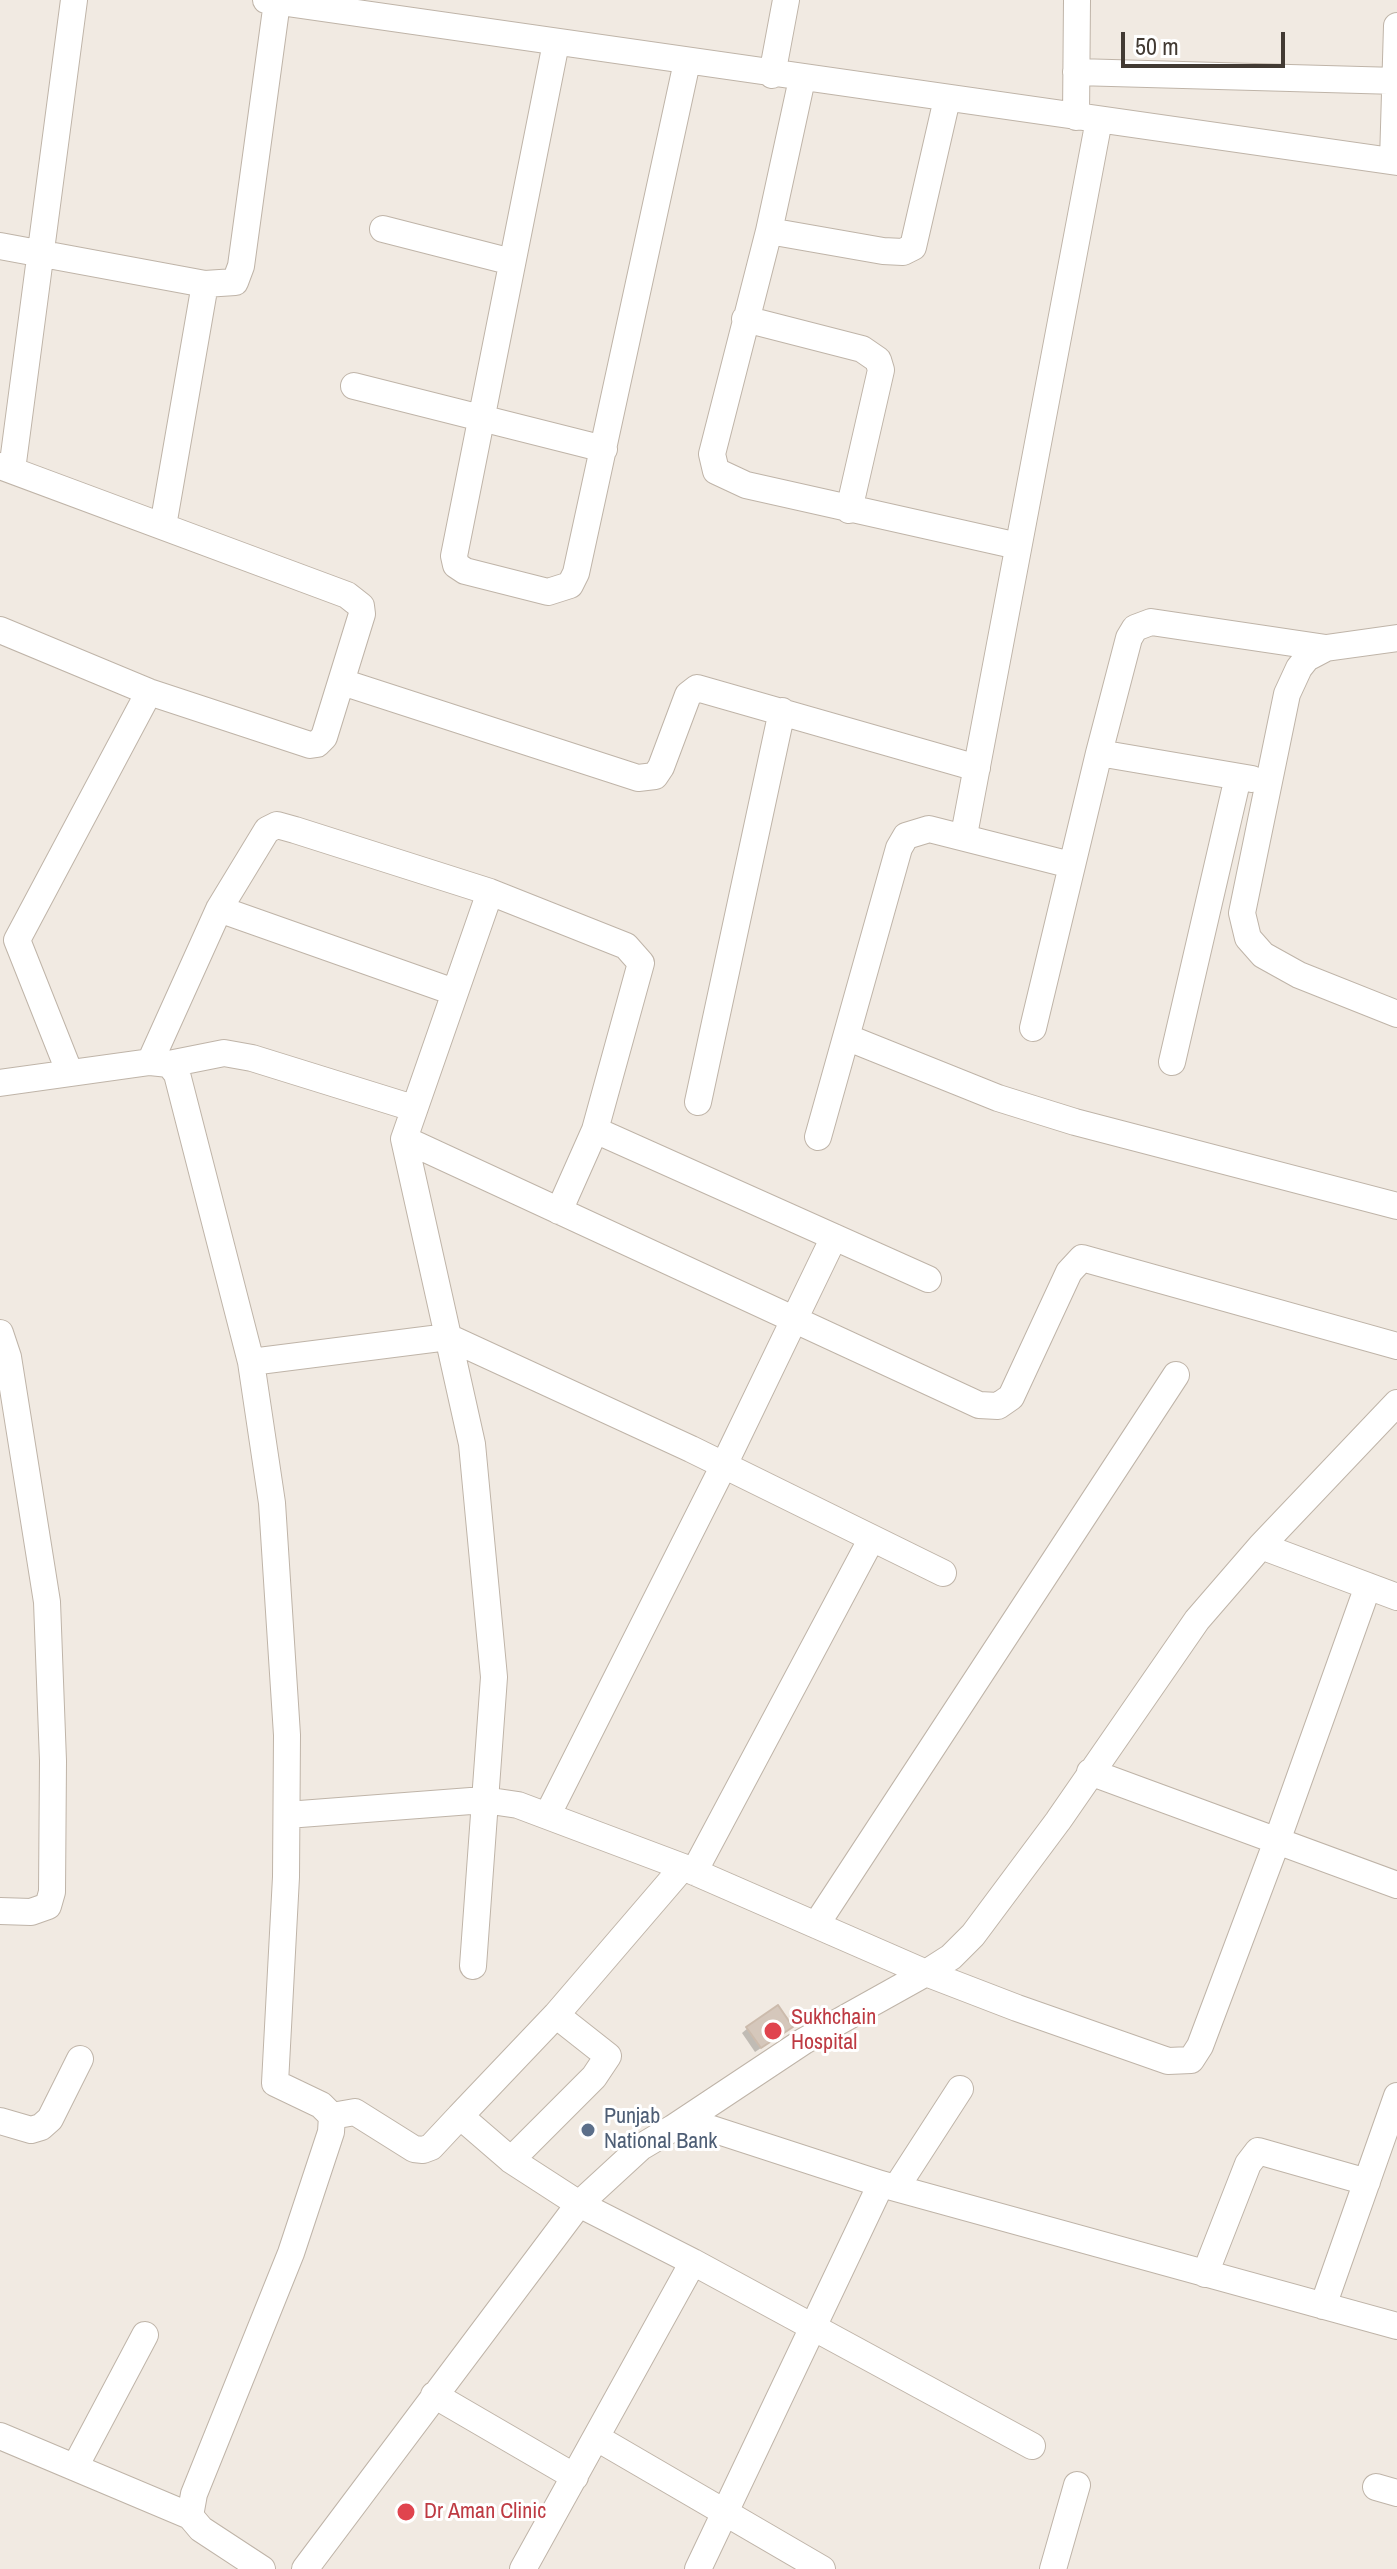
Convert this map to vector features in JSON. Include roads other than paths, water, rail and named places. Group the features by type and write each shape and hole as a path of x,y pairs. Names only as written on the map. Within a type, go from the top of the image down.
{"street":[{"path":"0,630 149,692 310,745 317,744 324,737 361,625 361,606 347,595 6,468 40,252 74,0"},
{"path":"772,75 786,0"},
{"path":"964,835 1018,546 1087,119 1076,72 1077,0"},
{"path":"0,246 205,284 235,282 241,266 272,1 1395,162 1397,26"},
{"path":"556,43 454,556 456,565 465,571 548,592 570,585 604,449 687,62"},
{"path":"1076,72 1396,81"},
{"path":"802,79 769,231 712,454 716,471 746,485 1018,546"},
{"path":"769,231 883,251 903,252 913,247 947,99"},
{"path":"383,229 512,262"},
{"path":"163,526 205,284"},
{"path":"745,319 862,349 878,360 881,370 849,510"},
{"path":"354,386 604,449"},
{"path":"1033,1028 1129,638 1143,623 1326,648 1397,638"},
{"path":"1326,648 1307,658 1287,694 1242,913 1248,938 1263,955 1299,975 1397,1014"},
{"path":"342,682 646,779 655,776 661,767 688,695 697,688 977,768"},
{"path":"69,1071 17,940 149,692"},
{"path":"698,1102 782,711"},
{"path":"1099,753 1268,782"},
{"path":"1172,1062 1238,777"},
{"path":"160,1063 219,909 258,840 277,825 490,892 626,946 641,963 595,1130 559,1211"},
{"path":"818,1137 899,848 906,836 929,829 964,835 1071,865"},
{"path":"473,1966 494,1677 472,1444 404,1139 490,892"},
{"path":"219,909 454,992"},
{"path":"846,1037 998,1098 1075,1122 1397,1206"},
{"path":"0,1083 69,1071 160,1063 206,1054 252,1058 413,1108"},
{"path":"160,1063 177,1074 251,1362 272,1503 287,1735 287,1815 275,2083 321,2105 332,2116 331,2132 291,2253 194,2494 190,2516"},
{"path":"595,1130 928,1279"},
{"path":"404,1139 979,1405 998,1406 1011,1397 1069,1272 1082,1258 1397,1346"},
{"path":"548,1814 724,1465 834,1237"},
{"path":"0,1333 8,1357 47,1602 53,1761 52,1892 48,1906 31,1912 0,1911"},
{"path":"251,1362 448,1337 724,1465 943,1573"},
{"path":"816,1925 1176,1375"},
{"path":"305,2569 579,2204 641,2147 804,2041 926,1973 951,1957 973,1935 1058,1821 1197,1620 1261,1546 1397,1403"},
{"path":"332,2116 355,2112 414,2149 431,2147 556,2015 689,1870 872,1538"},
{"path":"1261,1546 1397,1597"},
{"path":"287,1815 484,1800 548,1814 689,1870 926,1973 1168,2061 1191,2060 1200,2046 1277,1841 1368,1586"},
{"path":"1090,1772 1397,1885"},
{"path":"511,2160 594,2077 608,2056 556,2015"},
{"path":"0,2121 31,2130 41,2127 50,2119 80,2059"},
{"path":"698,2569 814,2327 888,2186 960,2089"},
{"path":"1323,2306 1397,2096"},
{"path":"460,2116 511,2160 579,2204 693,2262 1032,2446"},
{"path":"673,2128 706,2127 888,2186 1397,2326"},
{"path":"1205,2274 1248,2164 1258,2151 1367,2182"},
{"path":"523,2569 693,2262"},
{"path":"75,2467 145,2335"},
{"path":"434,2395 575,2477"},
{"path":"0,2436 75,2467 107,2484 190,2516 201,2529 262,2569"},
{"path":"597,2438 822,2569"},
{"path":"1061,2567 1077,2485"}],"place":[{"name":"Sukhchain Hospital","path":"773,2031"},
{"name":"Punjab National Bank","path":"588,2130"},
{"name":"Dr Aman Clinic","path":"406,2512"}]}
